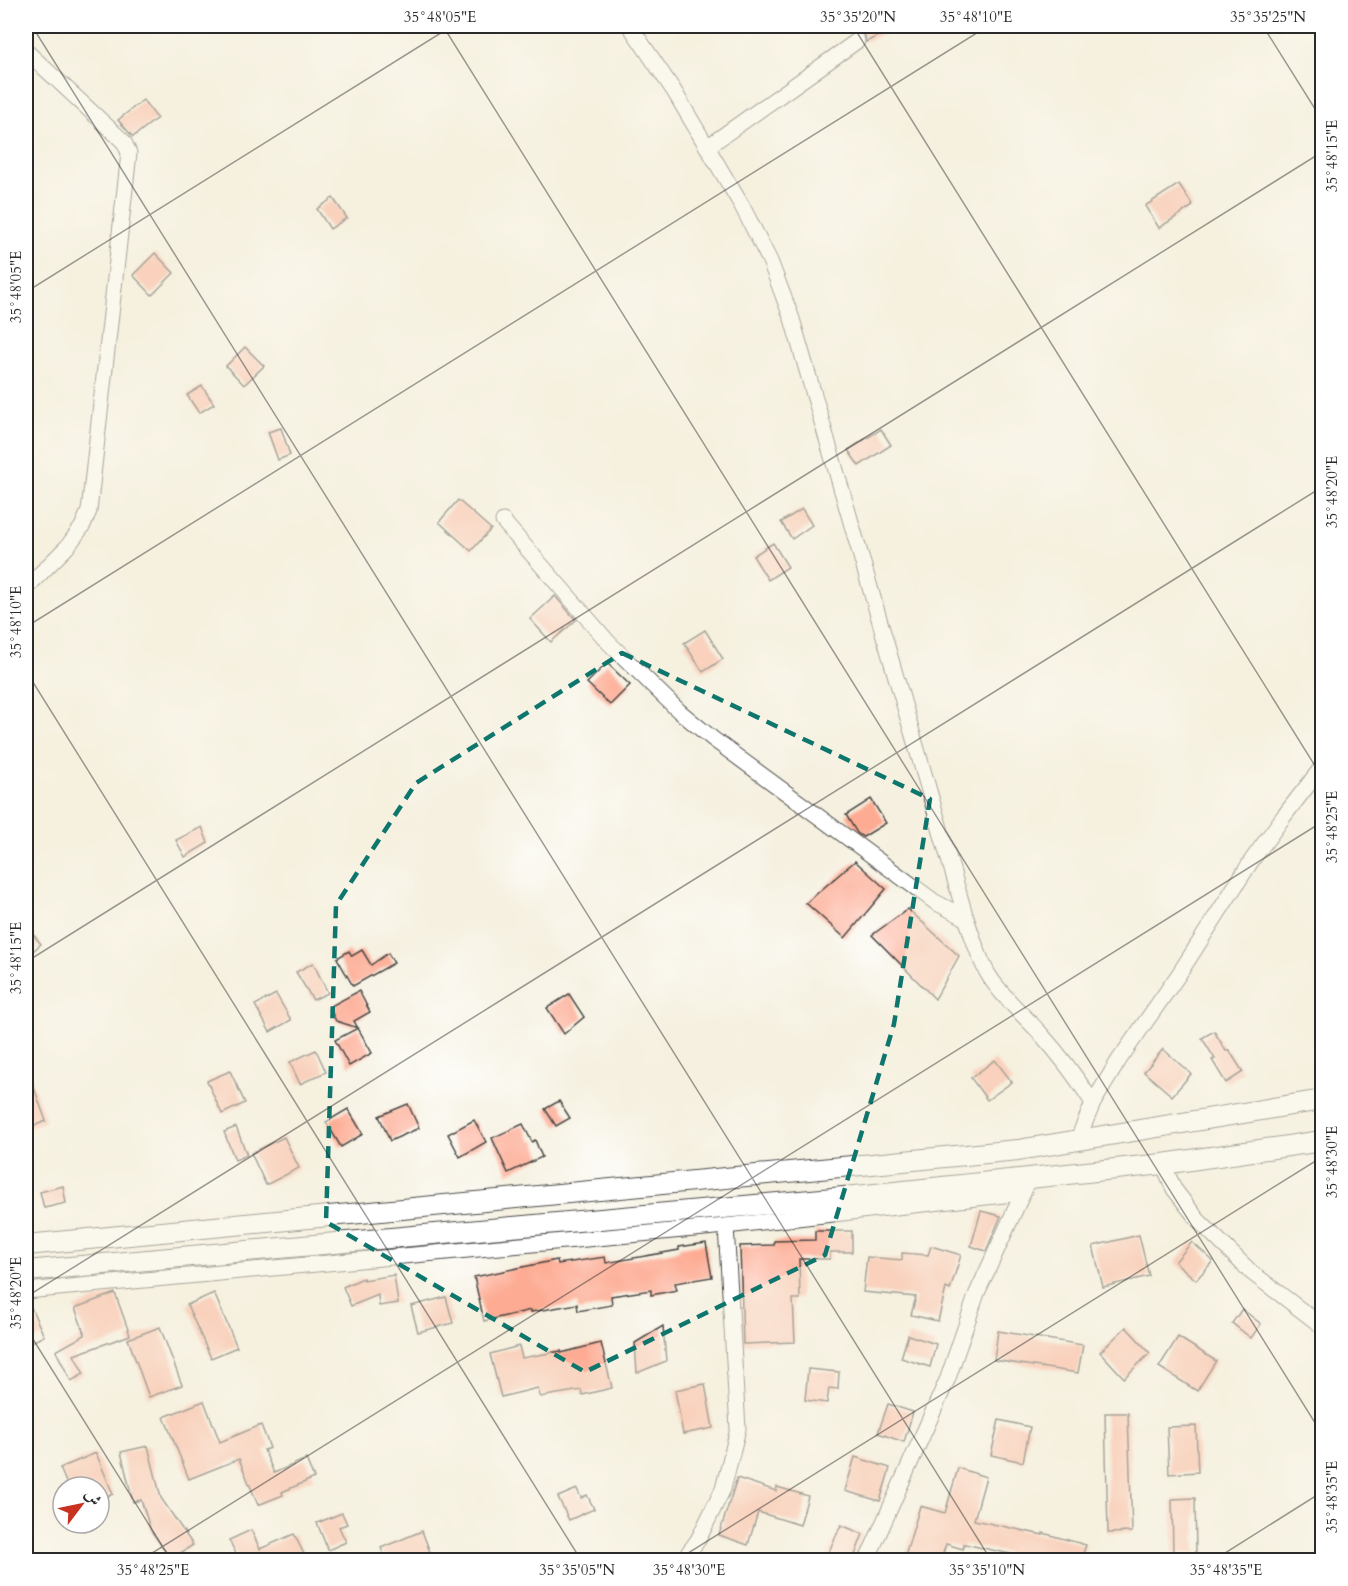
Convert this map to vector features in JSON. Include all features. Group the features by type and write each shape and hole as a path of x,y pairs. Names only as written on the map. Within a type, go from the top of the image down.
{"main road":[{"path":"26,1245 1018,1150 1323,1100"},
{"path":"26,1271 830,1199 1026,1186 1323,1141"}],"street":[{"path":"630,26 674,91 742,206 770,261 792,319 966,918 980,959 990,976 1071,1070 1093,1103"},
{"path":"707,147 857,41"},
{"path":"26,51 124,142 129,153 88,511 82,527 67,547 26,588"},
{"path":"503,521 609,643 679,711 713,739 935,903 966,918"},
{"path":"1077,1141 1093,1103 1119,1060 1179,974 1251,860 1323,767"},
{"path":"1163,1164 1174,1189 1198,1220 1251,1272 1323,1326"},
{"path":"26,1291 726,1226 1026,1186"},
{"path":"867,1560 948,1378 977,1293 1026,1186"},
{"path":"683,1560 698,1540 723,1489 738,1429 726,1226"}],"highlighted area":[{"path":"622,653 930,799 894,1024 825,1255 585,1372 326,1222 336,905 416,783"}],"building":[{"path":"856,26 897,26 866,42 865,36"},
{"path":"143,100 157,118 133,137 118,120"},
{"path":"1179,184 1193,206 1159,228 1145,206"},
{"path":"333,198 347,218 330,229 317,209"},
{"path":"155,253 174,273 152,295 133,275"},
{"path":"245,347 264,366 244,385 226,366"},
{"path":"202,386 214,404 199,413 187,395"},
{"path":"281,428 290,455 278,460 268,432"},
{"path":"881,429 891,445 859,466 848,450"},
{"path":"458,500 491,529 471,551 439,522"},
{"path":"802,509 812,525 792,539 781,522"},
{"path":"773,543 788,567 768,580 753,556"},
{"path":"555,596 576,620 551,642 530,619"},
{"path":"705,630 723,659 703,672 684,643"},
{"path":"607,663 630,685 610,705 587,683"},
{"path":"871,799 886,823 863,837 857,833 846,815"},
{"path":"202,827 208,843 185,857 176,840"},
{"path":"855,861 886,889 845,938 806,903"},
{"path":"908,909 959,956 935,999 872,935"},
{"path":"26,926 41,944 26,957"},
{"path":"362,950 371,965 388,953 394,963 353,986 337,958 349,951 352,956"},
{"path":"313,963 328,993 313,1000 296,972"},
{"path":"359,991 370,1012 354,1021 358,1028 336,1021 329,1007"},
{"path":"276,994 291,1020 270,1032 255,1005"},
{"path":"569,994 584,1017 564,1034 547,1008"},
{"path":"358,1028 372,1053 349,1066 335,1040"},
{"path":"1214,1031 1243,1072 1226,1083 1202,1038"},
{"path":"1163,1049 1191,1074 1172,1096 1144,1072"},
{"path":"316,1050 326,1072 300,1084 290,1062"},
{"path":"995,1060 1012,1082 987,1100 971,1078"},
{"path":"26,1068 46,1121 26,1129"},
{"path":"230,1071 245,1103 222,1114 207,1081"},
{"path":"559,1101 570,1118 556,1126 545,1109"},
{"path":"408,1104 419,1128 390,1141 379,1116"},
{"path":"348,1109 363,1134 341,1147 326,1122"},
{"path":"474,1120 486,1142 460,1157 448,1134"},
{"path":"523,1124 532,1142 535,1140 542,1157 508,1173 492,1138"},
{"path":"236,1127 247,1155 235,1160 224,1132"},
{"path":"284,1137 299,1168 266,1185 251,1153"},
{"path":"63,1186 66,1203 44,1208 40,1192"},
{"path":"981,1211 1001,1216 986,1251 971,1246"},
{"path":"815,1231 852,1231 852,1252 830,1252 830,1259 799,1259 800,1299 793,1299 795,1342 743,1344 740,1246 774,1245 774,1241 815,1240"},
{"path":"1139,1235 1149,1276 1103,1287 1093,1246"},
{"path":"1192,1242 1213,1261 1196,1280 1175,1262"},
{"path":"706,1243 712,1277 675,1283 677,1290 651,1295 651,1290 611,1296 612,1305 578,1311 577,1304 531,1312 531,1310 484,1321 474,1277 557,1260 558,1264 605,1257 606,1263"},
{"path":"931,1246 961,1255 950,1290 946,1288 938,1321 911,1315 916,1297 863,1292 867,1257 902,1260 902,1253 928,1255"},
{"path":"394,1275 398,1303 379,1306 378,1295 351,1306 343,1287 363,1278 364,1280"},
{"path":"115,1293 130,1335 74,1355 84,1374 71,1381 56,1351 85,1335 75,1308"},
{"path":"214,1293 237,1347 211,1358 187,1305"},
{"path":"446,1297 453,1323 418,1332 411,1306"},
{"path":"26,1301 44,1336 26,1345"},
{"path":"1242,1309 1261,1324 1251,1338 1232,1323"},
{"path":"663,1326 666,1361 637,1373 635,1343"},
{"path":"160,1327 182,1385 149,1397 128,1339"},
{"path":"1126,1327 1150,1353 1124,1378 1100,1352"},
{"path":"998,1331 1083,1345 1078,1373 994,1360"},
{"path":"908,1335 936,1344 930,1367 901,1358"},
{"path":"1178,1337 1216,1361 1197,1391 1159,1367"},
{"path":"601,1343 612,1388 582,1395 581,1390 540,1397 538,1388 501,1397 490,1354 519,1346 522,1358 561,1351 561,1353"},
{"path":"808,1369 839,1372 838,1389 829,1388 827,1403 805,1400"},
{"path":"705,1384 713,1428 683,1434 675,1390"},
{"path":"204,1401 220,1442 261,1425 270,1448 264,1450 274,1473 306,1459 314,1478 282,1492 283,1495 258,1505 239,1459 189,1479 164,1417"},
{"path":"888,1404 913,1412 904,1442 878,1433"},
{"path":"1105,1413 1128,1413 1132,1532 1108,1533"},
{"path":"999,1420 1030,1427 1023,1462 991,1455"},
{"path":"1196,1426 1198,1472 1169,1474 1167,1427"},
{"path":"148,1446 161,1498 193,1545 171,1559 151,1531 141,1500 133,1502 121,1452"},
{"path":"96,1453 105,1475 63,1475 60,1468"},
{"path":"855,1457 890,1468 880,1501 845,1491"},
{"path":"958,1468 986,1477 974,1520 1043,1535 1043,1533 1086,1545 1081,1560 1039,1560 964,1544 963,1549 946,1544 941,1560 904,1560 920,1506 945,1513"},
{"path":"737,1478 776,1491 777,1487 808,1496 800,1525 758,1512 748,1545 719,1535"},
{"path":"577,1489 581,1498 587,1495 594,1509 569,1520 558,1497"},
{"path":"1195,1498 1196,1553 1173,1553 1172,1499"},
{"path":"342,1513 347,1524 339,1527 346,1542 328,1550 317,1523"},
{"path":"841,1525 863,1534 853,1560 825,1560"},
{"path":"251,1530 260,1549 294,1534 307,1560 236,1560 239,1559 229,1540"},
{"path":"422,1531 433,1560 386,1560 381,1548"}]}
